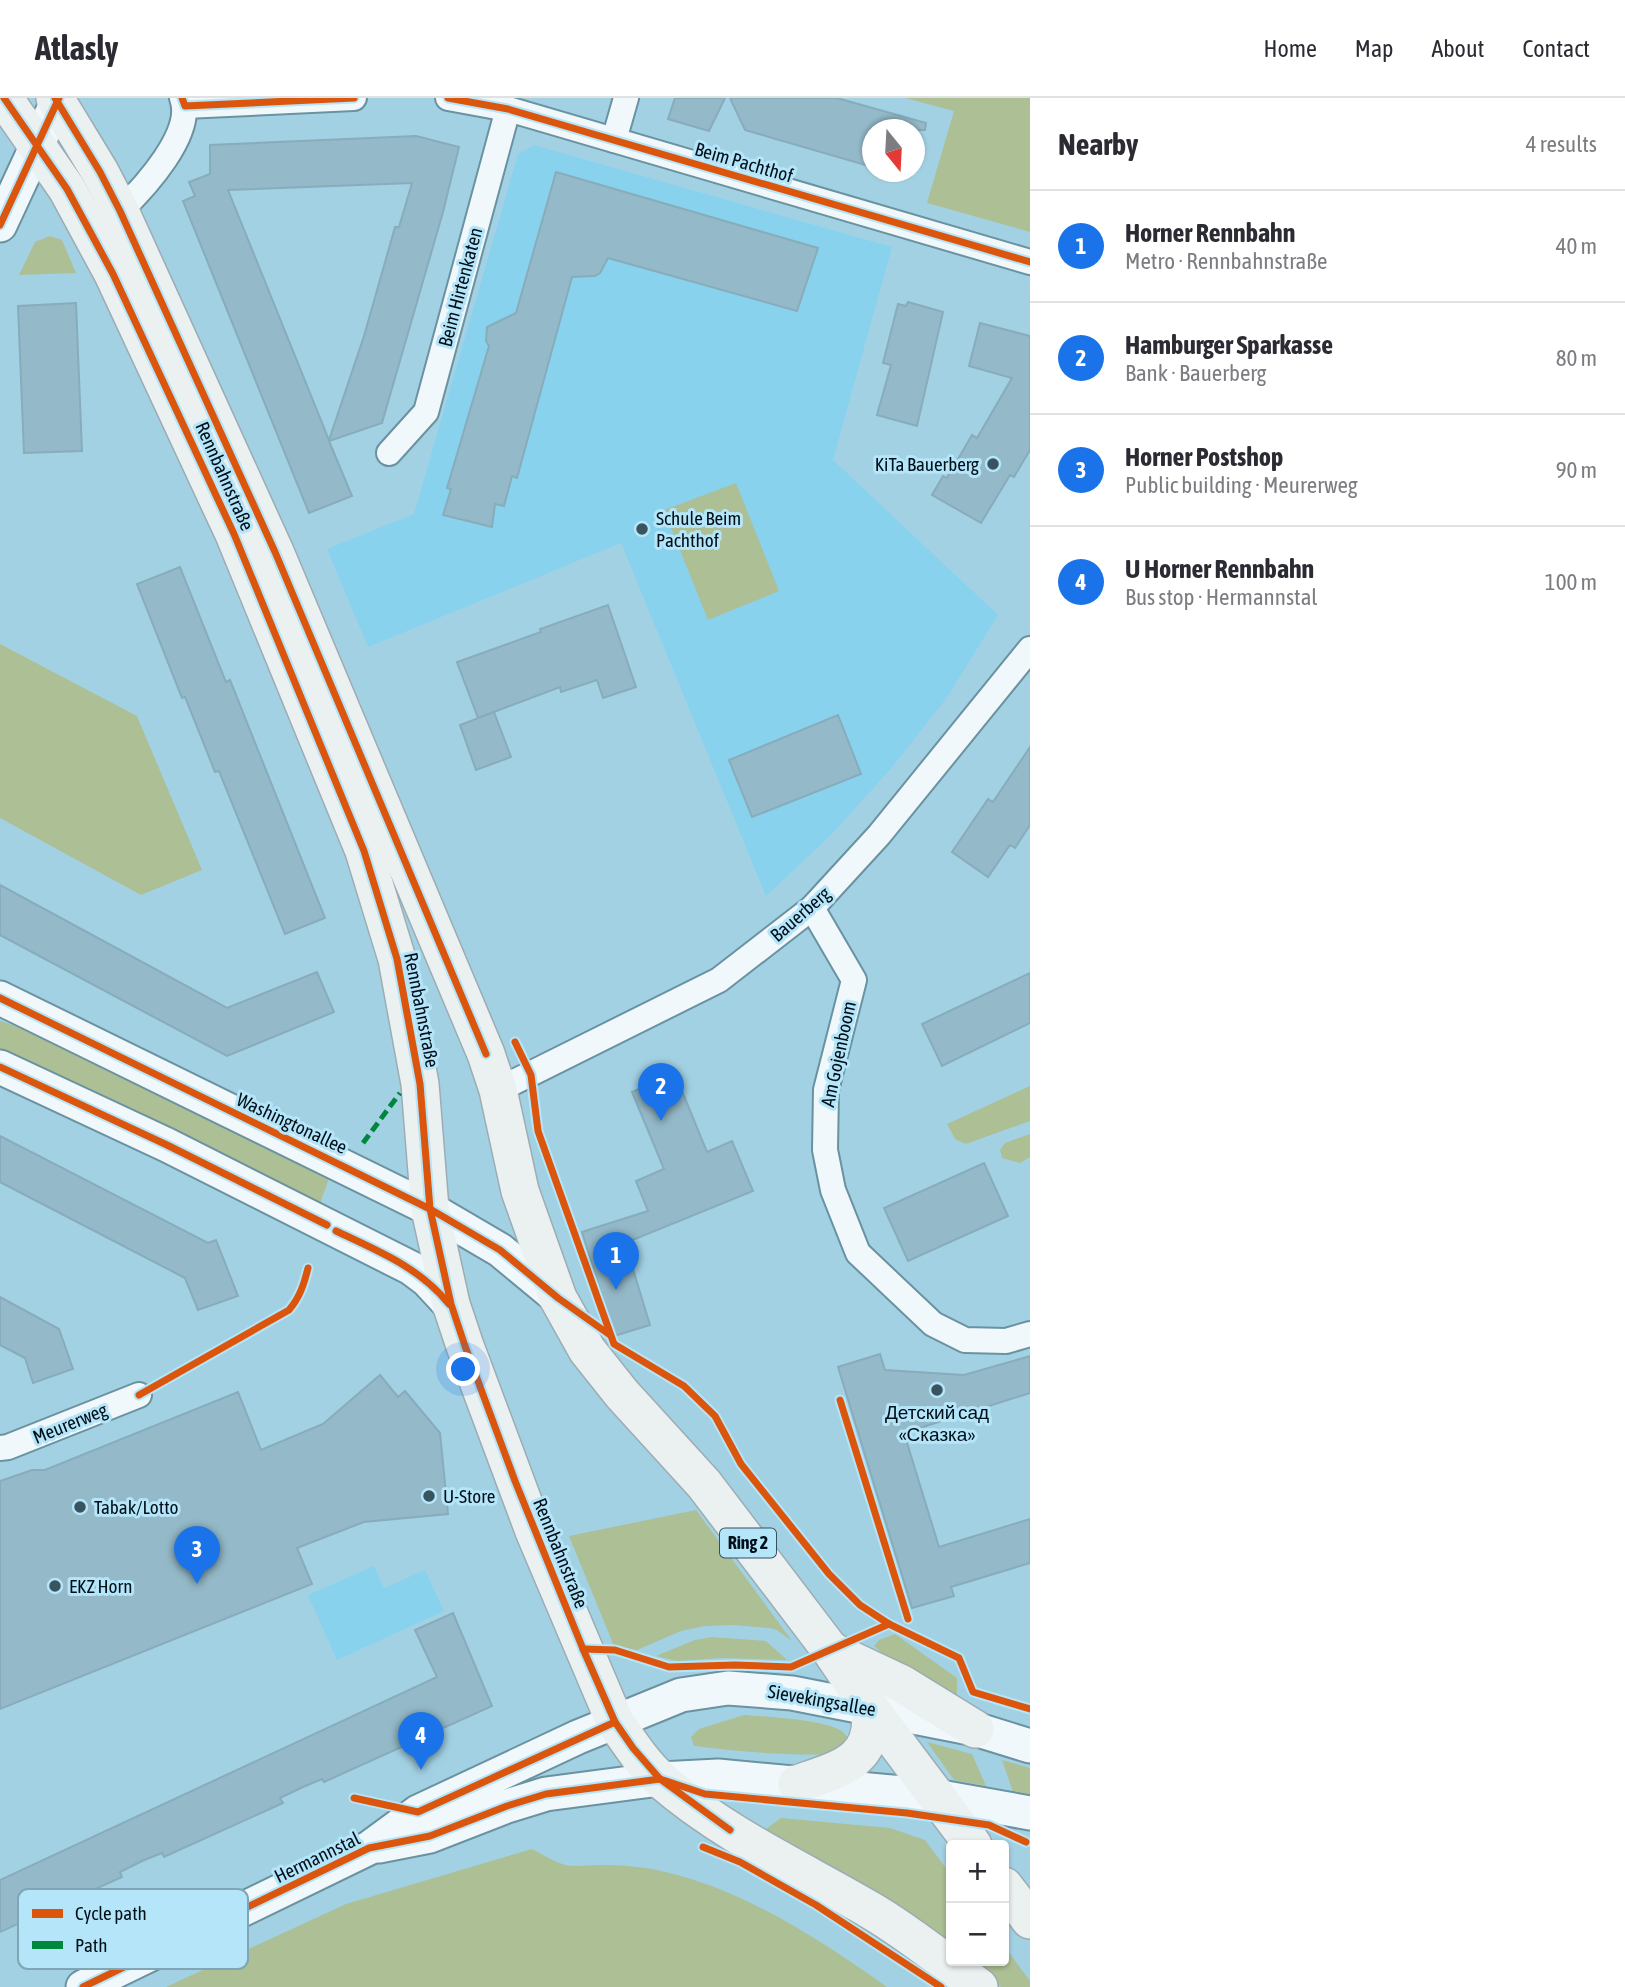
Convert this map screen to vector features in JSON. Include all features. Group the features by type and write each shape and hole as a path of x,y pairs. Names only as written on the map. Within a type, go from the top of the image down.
{"main road":[{"name":"Rennbahnstraße","path":"4,98 38,145 93,233 234,534 364,851 397,959 420,1084 430,1209 452,1306 534,1531 615,1722 660,1779 730,1830 873,1912 979,1987"},
{"name":"Rennbahnstraße","path":"57,99 120,211 275,552 486,1054 498,1090 520,1191 558,1298 587,1350 622,1394 704,1484 831,1651 969,1840"},
{"path":"831,1651 902,1684 975,1729"},
{"path":"797,1784 840,1768 859,1755 871,1733 870,1707"},
{"path":"1009,1893 1030,1920"}],"street":[{"path":"120,211 143,189 175,144 183,102 354,98"},
{"name":"Beim Pachthof","path":"448,98 508,109 1030,262"},
{"path":"614,140 626,98"},
{"path":"2,216 38,145 57,99"},
{"name":"Beim Hirtenkaten","path":"389,453 426,412 508,109"},
{"name":"Bauerberg","path":"498,1090 719,980 812,908 879,835 1030,649"},
{"name":"Am Gojenboom","path":"812,908 854,980 826,1090 824,1150 833,1190 858,1253 933,1324 965,1340 1006,1341 1030,1334"},
{"name":"Washingtonallee","path":"0,998 430,1209 500,1250 558,1298"},
{"path":"0,1067 167,1145 411,1268 452,1306"},
{"name":"Meurerweg","path":"0,1448 139,1395"},
{"name":"Sievekingsallee","path":"615,1722 681,1695 728,1688 792,1693 870,1707 975,1729 1030,1746"},
{"name":"Hermannstal","path":"248,1907 369,1848 418,1812 615,1722"},
{"path":"660,1779 718,1776 935,1796 1030,1813"},
{"name":"Hermannstal","path":"369,1848 430,1836 535,1797 660,1779"},
{"name":"Hermannstal","path":"83,1987 120,1969"}],"shaded area":[{"name":"Schule Beim Pachthof","path":"534,145 892,247 833,460 998,615 946,699 893,766 833,833 766,896 621,543 368,647 327,549 414,514 518,154"},
{"path":"374,1566 384,1588 425,1570 444,1611 337,1660 308,1595"}],"green space":[{"path":"905,98 1030,98 1030,232 927,203 954,111"},
{"path":"50,236 62,240 76,273 19,275 35,242"},
{"path":"736,483 779,591 708,620 664,510"},
{"path":"0,644 137,716 202,870 141,895 0,818"},
{"path":"0,1021 51,1037 329,1179 319,1206 0,1055"},
{"path":"1030,1086 1030,1121 966,1144 955,1139 947,1124"},
{"path":"1030,1134 1030,1157 1020,1163 1002,1158 1000,1150 1005,1143"},
{"path":"696,1510 792,1641 777,1630 732,1625 705,1626 681,1631 637,1650 614,1646 569,1536"},
{"path":"895,1634 957,1678 957,1697 891,1661 874,1646 879,1640"},
{"path":"712,1637 766,1641 787,1660 721,1658 677,1661 656,1656 695,1640"},
{"path":"744,1715 817,1723 840,1730 849,1740 840,1754 767,1753 694,1746 691,1737 699,1729"},
{"path":"927,1742 972,1754 986,1786 954,1780"},
{"path":"1002,1760 1030,1768 1030,1796 1013,1792"},
{"path":"781,1818 890,1828 925,1840 946,1868 946,1946 841,1872 766,1829"},
{"path":"532,1849 566,1865 646,1868 691,1879 721,1890 808,1934 887,1987 166,1987 205,1969 248,1969 248,1949 346,1904"},
{"path":"1009,1953 1030,1981 1030,1987 1001,1987 972,1966 1009,1966"}],"building":[{"path":"675,98 725,98 709,131 668,119"},
{"path":"730,98 837,98 912,119 862,119 862,164 745,130"},
{"path":"416,136 459,147 382,423 329,441 352,496 309,513 183,201 195,196 189,182 210,174 210,145","holes":["412,183 399,227 395,227 364,336 329,440 228,190"]},
{"path":"556,172 818,248 797,311 608,258 600,273 595,276 572,277 517,478 512,476 504,506 495,504 492,527 443,515 451,489 447,488 489,346 486,341 487,327 516,313"},
{"path":"908,302 943,312 917,426 877,415 891,365 883,363 898,304 906,306"},
{"path":"76,303 82,451 24,453 18,306"},
{"path":"980,323 1030,336 1030,450 1014,477 1010,475 981,523 932,495 943,476 947,478 972,435 977,438 1012,378 969,366"},
{"path":"180,567 226,682 230,680 325,918 285,934 219,771 215,772 185,697 182,698 137,584"},
{"path":"608,605 636,687 603,698 597,680 561,692 560,687 478,718 457,662"},
{"path":"494,712 511,757 476,770 460,725"},
{"path":"838,715 861,774 752,817 729,760"},
{"path":"1030,747 1030,825 1015,848 1010,845 988,877 952,852 988,799 993,802"},
{"path":"0,885 227,1008 317,972 334,1012 227,1056 0,935"},
{"path":"1030,973 1030,1023 942,1066 922,1024"},
{"path":"675,1074 707,1152 732,1141 753,1191 625,1243 650,1325 614,1336 582,1232 648,1211 636,1181 664,1169 632,1092"},
{"path":"0,1136 208,1243 216,1240 238,1296 198,1310 185,1278 0,1182"},
{"path":"984,1163 1008,1216 908,1261 884,1208"},
{"path":"0,1297 59,1329 73,1369 33,1383 25,1358 0,1345"},
{"path":"880,1354 885,1370 964,1375 1030,1356 1030,1393 904,1433 939,1547 1030,1519 1030,1563 951,1587 954,1596 912,1608 838,1367"},
{"path":"380,1375 398,1397 405,1391 440,1433 448,1514 364,1522 297,1548 312,1584 0,1709 0,1481 32,1470 45,1470 238,1392 261,1450 323,1424"},
{"path":"453,1613 492,1706 324,1782 322,1779 303,1787 280,1798 283,1803 164,1857 162,1853 142,1861 120,1872 122,1877 95,1889 18,1889 18,1924 0,1932 0,1880 437,1677 415,1630"}],"marked path":[{"path":"363,1143 400,1093"}],"cycle path":[{"path":"4,98 67,189 113,274 234,534 364,851 397,959 420,1084 430,1209 451,1304 515,1481 583,1649 615,1722 633,1748 660,1779 730,1830"},
{"path":"55,98 100,172 120,211 275,552 486,1054"},
{"path":"0,225 59,98"},
{"path":"182,98 185,106 354,98"},
{"path":"448,98 508,109 1030,262"},
{"path":"0,998 430,1209 500,1250 558,1298 610,1335"},
{"path":"515,1042 531,1075 538,1131 614,1344 684,1386 715,1416 741,1464 829,1574 860,1605 889,1624 959,1658 973,1692 1030,1709"},
{"path":"0,1067 167,1145 327,1225"},
{"path":"336,1231 411,1270 449,1304"},
{"path":"139,1395 289,1310 301,1290 308,1268"},
{"path":"840,1400 908,1619"},
{"path":"583,1649 615,1650 669,1667 791,1667 889,1624"},
{"path":"354,1798 418,1812 615,1722"},
{"path":"248,1907 369,1848 430,1836 546,1794 660,1779 705,1794 907,1813 989,1825 1026,1842"},
{"path":"703,1847 740,1862 816,1905 941,1987"},
{"path":"83,1987 120,1969"}],"place":[{"name":"KiTa Bauerberg","path":"993,464"},
{"name":"Schule Beim Pachthof","path":"642,529"},
{"name":"Hamburger Sparkasse","path":"661,1121"},
{"name":"Horner Rennbahn","path":"616,1290"},
{"name":"Детский сад «Сказка»","path":"937,1390"},
{"name":"U-Store","path":"429,1496"},
{"name":"Tabak/Lotto","path":"80,1507"},
{"name":"Horner Postshop","path":"197,1584"},
{"name":"EKZ Horn","path":"55,1586"},
{"name":"U Horner Rennbahn","path":"421,1770"}]}
